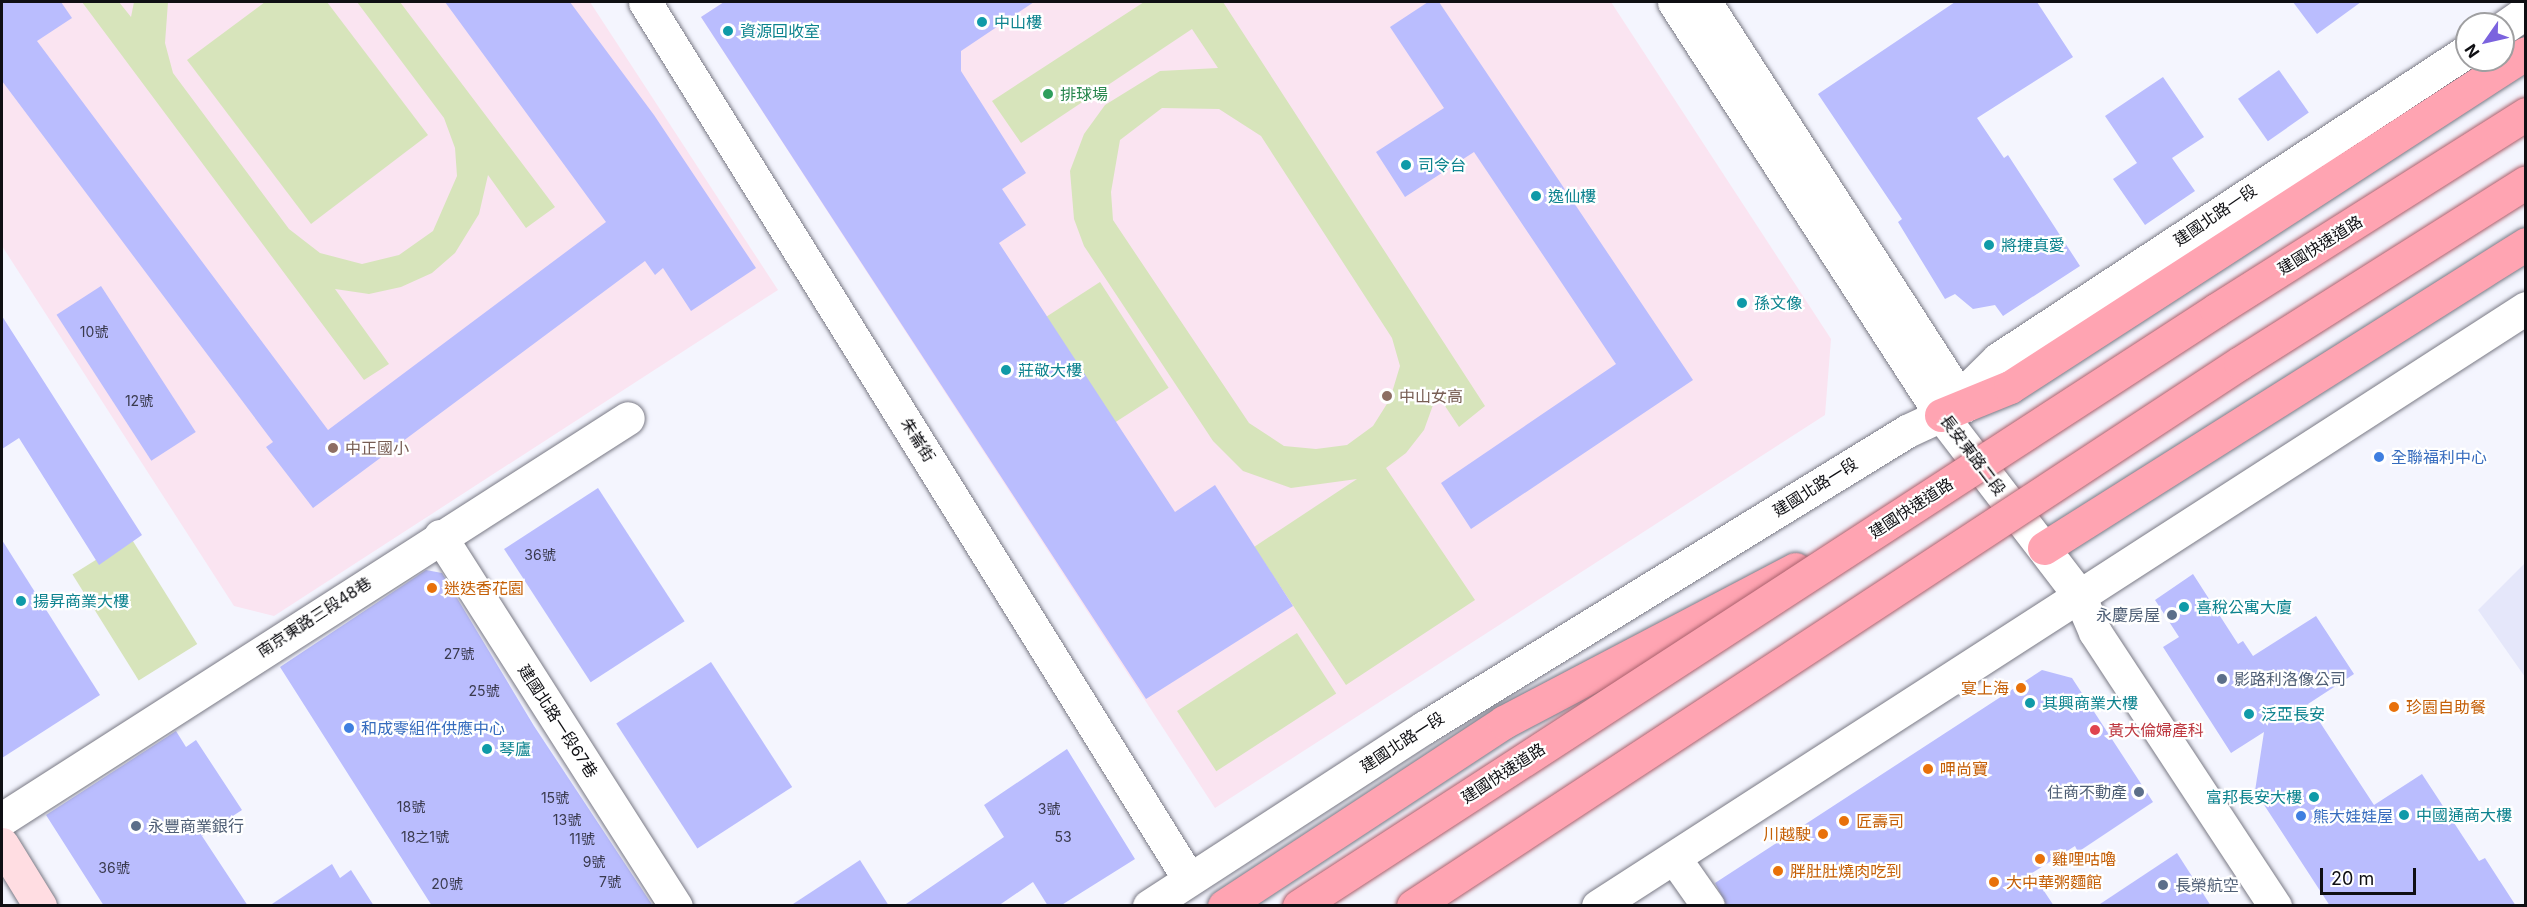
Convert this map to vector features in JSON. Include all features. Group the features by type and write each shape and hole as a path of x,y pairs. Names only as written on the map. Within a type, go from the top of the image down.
{"highway":[{"path":"1955,405 2010,387 2266,218 2526,53"},
{"name":"建國快速道路","path":"1299,906 1908,510 2526,114"},
{"path":"1413,906 2240,363 2526,182"},
{"path":"2044,548 2526,244"},
{"path":"1224,906 1504,722 1908,510"}],"main road":[{"path":"2,844 40,906"}],"street":[{"name":"朱崙街","path":"645,2 1189,879"},
{"name":"長安東路二段","path":"1674,2 1955,405"},
{"name":"長安東路二段","path":"1705,2 2044,548 2079,595 2095,632 2275,906"},
{"name":"建國北路一段","path":"1149,906 1425,727 1907,431 1955,405 1998,359 2455,59"},
{"path":"1598,906 1675,859 2079,595 2526,308"},
{"name":"南京東路三段48巷","path":"2,819 440,536 628,418"},
{"name":"建國北路一段67巷","path":"440,536 676,906"},
{"path":"1675,859 1708,906"}],"shaded area":[{"name":"中正國小","path":"2,2 590,2 778,290 274,616 234,606 2,246"},
{"name":"中山女高","path":"724,2 1611,2 1831,339 1825,415 1215,808 701,17"},
{"path":"2525,563 2525,677 2478,610"}],"green space":[{"path":"82,2 119,2 131,17 134,2 168,2 165,43 173,73 289,229 320,253 362,264 399,255 433,231 457,176 455,148 444,118 357,2 400,2 555,207 526,228 488,175 479,214 455,253 432,273 401,287 369,294 335,289 389,364 364,380"},
{"path":"265,2 327,2 428,135 311,224 187,60"},
{"path":"1144,2 1223,2 1485,406 1459,427 1437,394 1424,430 1406,453 1386,468 1475,600 1346,685 1254,547 1357,479 1291,488 1243,471 1213,441 1084,246 1074,219 1070,171 1084,134 1105,105 1160,71 1218,68 1192,29 1021,143 992,101","holes":["1162,108 1219,109 1261,136 1392,338 1400,366 1390,399 1373,426 1347,445 1316,449 1284,446 1249,423 1113,220 1111,192 1120,140"]},
{"path":"1100,282 1169,388 1115,423 1046,317"},
{"path":"131,538 197,644 139,681 72,575"},
{"path":"1297,633 1336,693 1216,771 1177,711"}],"building":[{"path":"2,2 61,2 72,18 37,41 328,430 606,222 445,2 570,2 654,115 756,268 691,311 663,268 655,275 645,261 313,508 266,447 273,442 2,81"},
{"name":"莊敬大樓","path":"724,2 1034,2 961,51 961,71 1026,173 1002,189 1026,225 999,243 1175,512 1215,485 1293,606 1146,699 701,17"},
{"name":"逸仙樓","path":"1428,2 1439,2 1693,380 1471,529 1441,483 1616,364 1474,152 1405,197 1376,152 1444,108 1390,27"},
{"path":"1955,2 2037,2 2073,57 1977,118 2004,158 2008,155 2080,266 2003,316 1995,305 1973,309 1955,294 1945,299 1898,222 1902,219 1818,94"},
{"path":"2293,2 2361,2 2317,34"},
{"path":"2279,70 2309,113 2268,141 2238,99"},
{"path":"2163,77 2204,137 2172,158 2195,191 2145,225 2113,179 2137,163 2105,116"},
{"path":"101,286 196,432 151,461 57,315"},
{"path":"2,316 142,535 99,565 19,438 2,449"},
{"path":"598,488 685,621 591,682 504,549"},
{"name":"揚昇商業大樓","path":"2,540 100,695 2,758"},
{"path":"426,570 442,573 534,726 653,906 432,906 280,667"},
{"path":"2193,574 2238,644 2243,641 2253,656 2316,616 2354,674 2308,704 2374,805 2422,774 2479,861 2485,858 2516,906 2330,906 2255,791 2264,732 2231,753 2163,647 2179,637 2155,600"},
{"path":"711,662 792,787 697,849 616,724"},
{"path":"2042,670 2072,678 2153,802 2078,852 2075,846 2032,873 2054,906 1727,906 1715,883"},
{"name":"永豐商業銀行","path":"176,731 186,747 196,740 242,810 202,836 248,906 104,906 46,815"},
{"path":"1067,749 1135,859 1060,906 1048,906 1033,882 998,906 903,906 1004,837 984,805"},
{"name":"長榮航空","path":"2177,853 2211,906 2097,906"},
{"path":"860,860 889,906 790,906"},
{"path":"332,864 340,878 351,870 374,906 269,906"}],"place":[{"name":"中山樓","path":"982,22"},
{"name":"資源回收室","path":"728,31"},
{"name":"排球場","path":"1048,94"},
{"name":"司令台","path":"1406,165"},
{"name":"逸仙樓","path":"1536,196"},
{"name":"將捷真愛","path":"1989,245"},
{"name":"孫文像","path":"1742,303"},
{"name":"莊敬大樓","path":"1006,370"},
{"name":"中山女高","path":"1387,396"},
{"name":"中正國小","path":"333,448"},
{"name":"全聯福利中心","path":"2379,457"},
{"name":"迷迭香花園","path":"432,588"},
{"name":"揚昇商業大樓","path":"21,601"},
{"name":"喜稅公寓大廈","path":"2184,607"},
{"name":"永慶房屋","path":"2172,615"},
{"name":"影路利洛像公司","path":"2222,679"},
{"name":"宴上海","path":"2021,688"},
{"name":"其興商業大樓","path":"2030,703"},
{"name":"珍園自助餐","path":"2394,707"},
{"name":"泛亞長安","path":"2249,714"},
{"name":"和成零組件供應中心","path":"349,728"},
{"name":"黃大倫婦產科","path":"2095,730"},
{"name":"琴廬","path":"487,749"},
{"name":"呷尚寶","path":"1928,769"},
{"name":"住商不動產","path":"2139,792"},
{"name":"富邦長安大樓","path":"2314,797"},
{"name":"中國通商大樓","path":"2404,815"},
{"name":"熊大娃娃屋","path":"2301,816"},
{"name":"匠壽司","path":"1844,821"},
{"name":"永豐商業銀行","path":"136,826"},
{"name":"川越駛","path":"1823,834"},
{"name":"雞哩咕嚕","path":"2040,859"},
{"name":"胖肚肚燒肉吃到","path":"1778,871"},
{"name":"大中華粥麵館","path":"1994,882"},
{"name":"長榮航空","path":"2163,885"}]}
